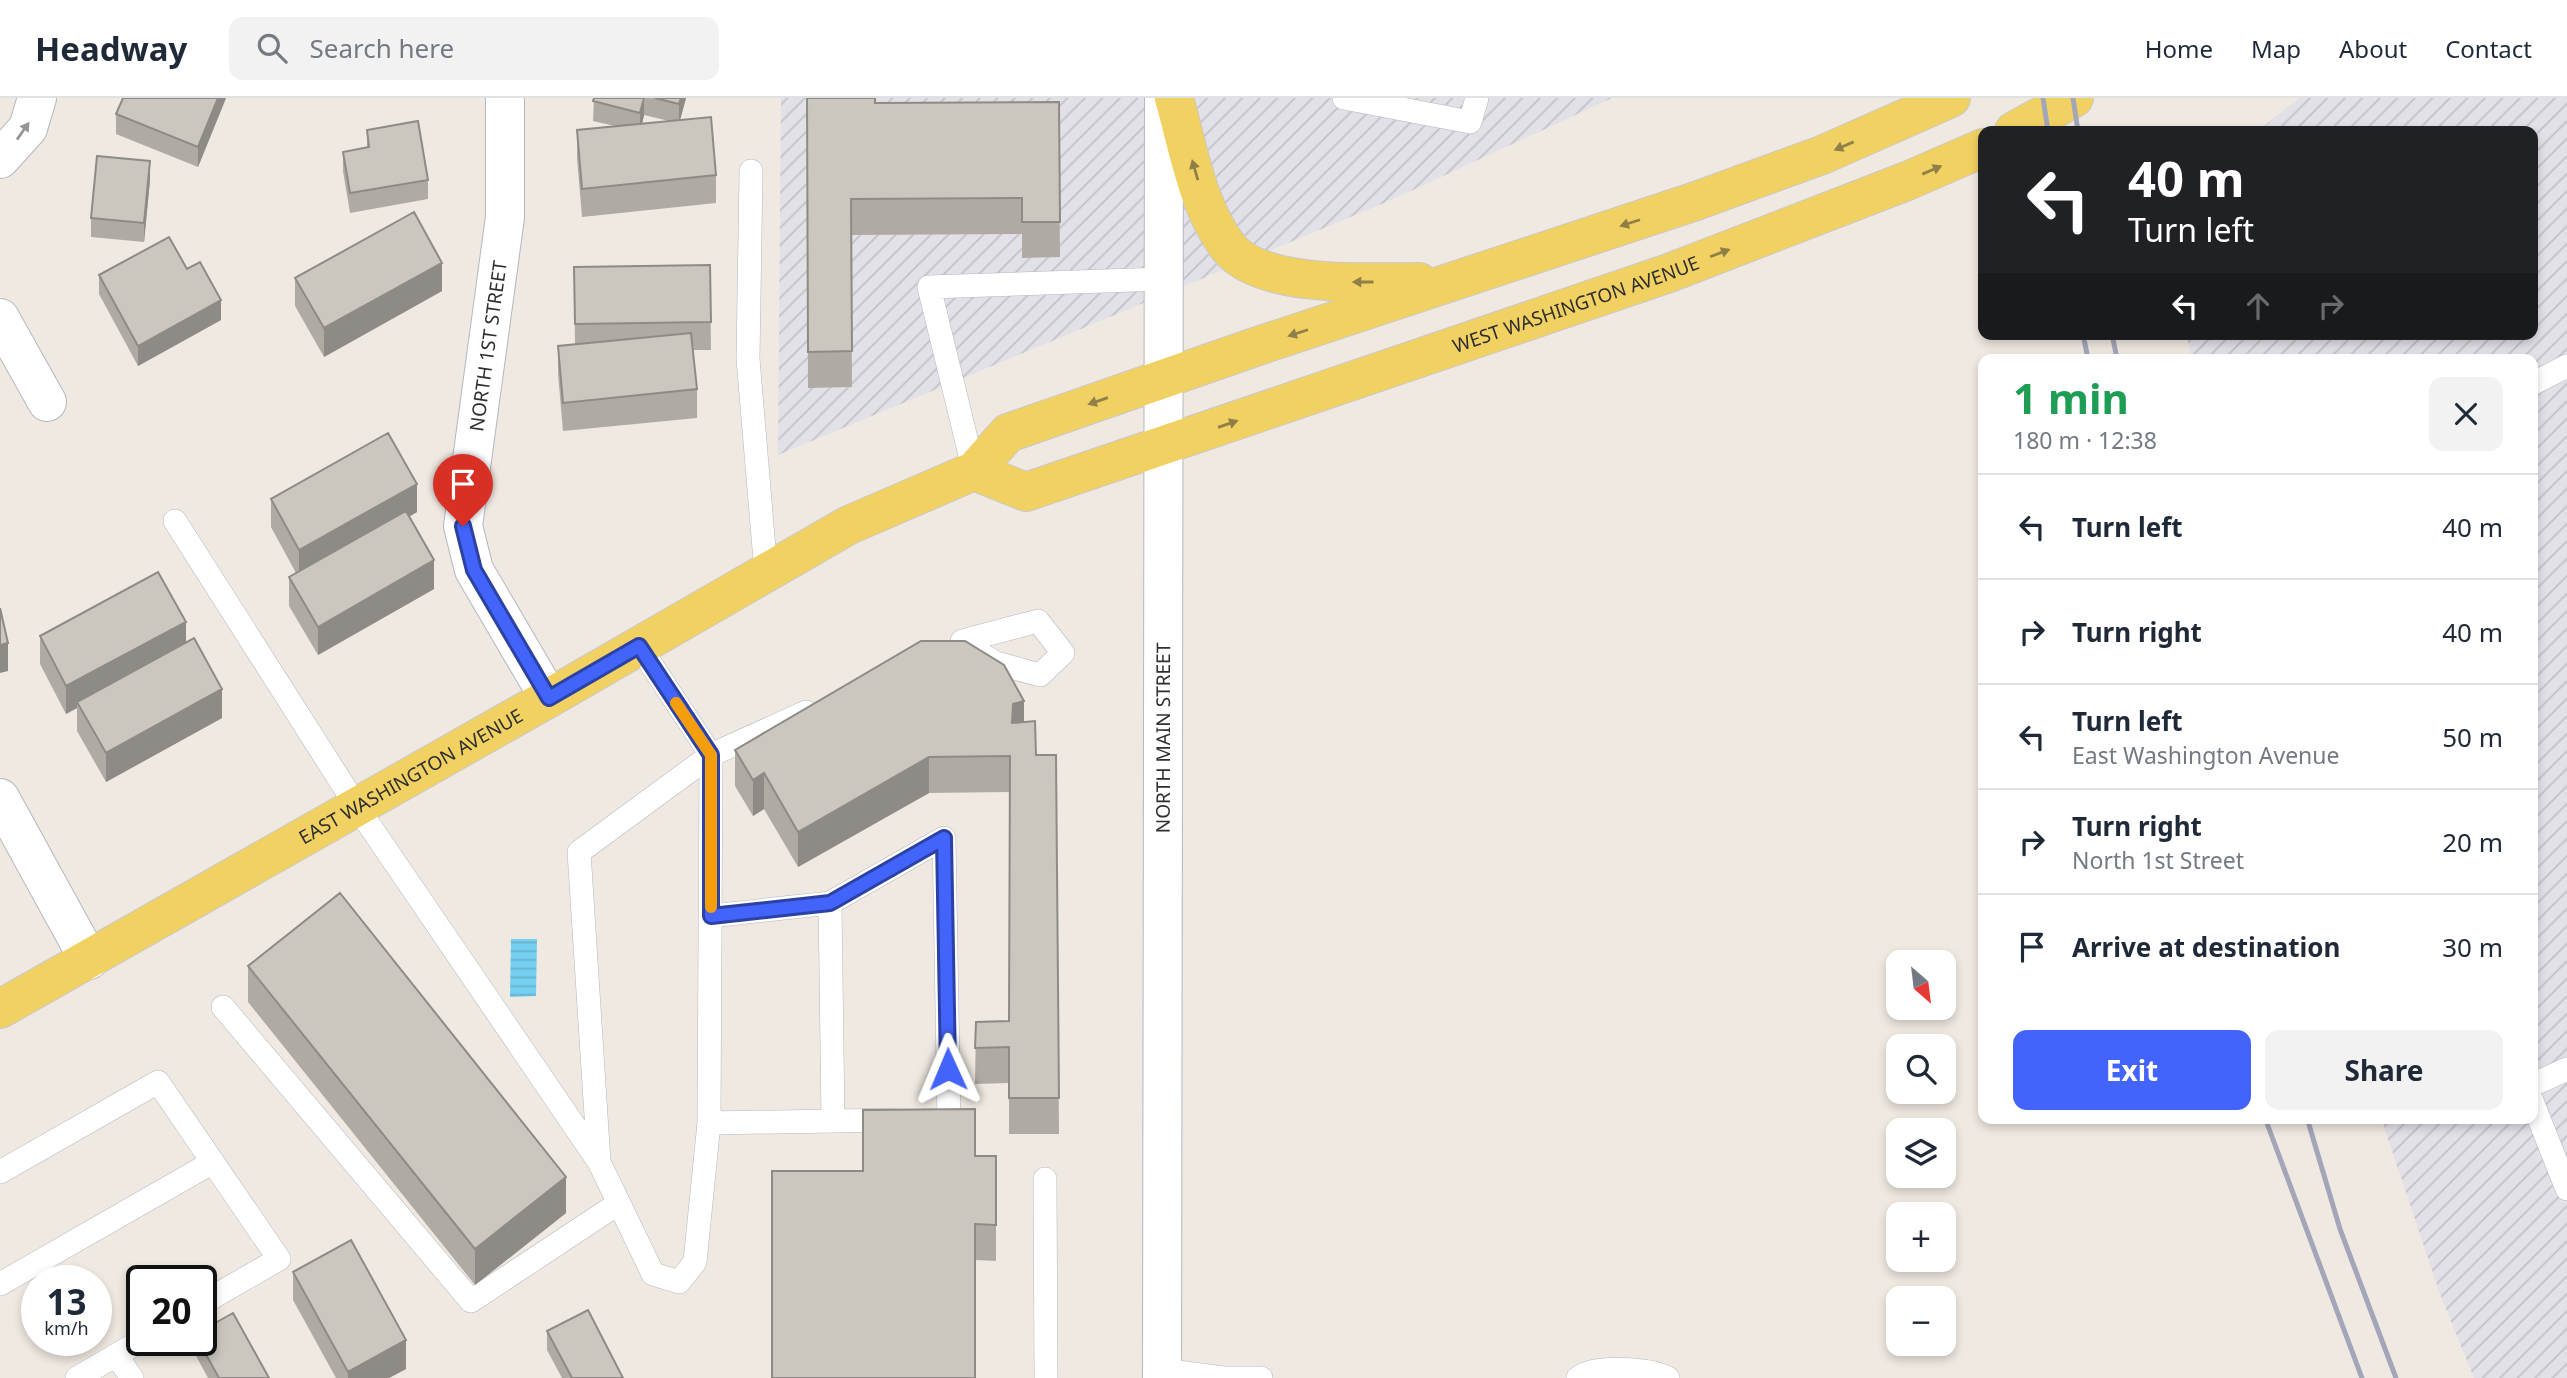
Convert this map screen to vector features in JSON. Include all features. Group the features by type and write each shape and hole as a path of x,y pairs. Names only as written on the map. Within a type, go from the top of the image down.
{"main road":[{"path":"0,159 28,128 37,98"},
{"name":"NORTH 1ST STREET","path":"505,98 505,217 463,526 474,570 549,698"},
{"name":"NORTH MAIN STREET","path":"1162,1374 1164,98"},
{"path":"1174,98 1200,190 1213,222 1229,248 1242,260 1284,276 1340,282 1456,281"},
{"path":"1163,379 1696,201 1797,164 1951,98"},
{"path":"2023,126 2074,98"},
{"name":"WEST WASHINGTON AVENUE","path":"1163,446 1669,273 1907,181 1978,150"},
{"path":"0,318 47,402"},
{"name":"EAST WASHINGTON AVENUE","path":"0,1009 849,525 974,471 1008,433 1163,379"},
{"path":"974,471 1026,492 1163,446"},
{"path":"0,798 89,960"}],"lane":[{"path":"1345,98 1470,122 1477,98"},
{"path":"751,171 748,359 766,572"},
{"path":"974,471 929,287 1163,279"},
{"path":"2538,381 2567,366"},
{"path":"175,521 357,807 599,1162 653,1274 679,1282 695,1262 709,1123 711,755 639,646"},
{"path":"937,653 962,641"},
{"path":"599,1162 579,852 711,755 824,704"},
{"path":"709,1123 833,1119 949,1120 944,838 830,903 711,916"},
{"path":"830,903 833,1119"},
{"path":"223,1007 471,1301 619,1203"},
{"path":"2538,1082 2567,1069"},
{"path":"0,1172 158,1082 279,1259 217,1295"},
{"path":"2538,1116 2567,1189"},
{"path":"0,1284 213,1162"},
{"path":"1045,1179 1046,1378"},
{"path":"77,1378 126,1349"},
{"path":"116,1355 132,1378"},
{"path":"1578,1378 1583,1374 1616,1369 1661,1374 1668,1378"},
{"path":"1162,1374 1261,1378"}],"shaded area":[{"path":"781,98 1612,98 1389,201 778,455"},
{"path":"2299,98 2567,98 2567,1378 2474,1378 2440,1294 2383,1124 2538,1124 2538,354 2191,354 2187,340 2538,340 2538,126 2264,126"}],"water":[{"path":"511,939 537,939 536,996 510,997"}],"building":[{"path":"123,98 218,98 198,147 116,114"},
{"path":"594,98 644,98 640,113 593,101"},
{"path":"655,98 681,98 679,104"},
{"path":"807,98 875,98 875,103 1059,102 1060,222 1022,222 1022,198 851,199 852,351 808,352"},
{"path":"711,117 716,175 582,189 577,130"},
{"path":"418,121 428,180 350,193 343,152 369,147 367,130"},
{"path":"97,156 150,161 144,223 91,218"},
{"path":"414,212 442,263 324,328 295,278"},
{"path":"169,237 187,269 200,262 221,300 138,346 99,275"},
{"path":"710,265 711,322 575,324 574,267"},
{"path":"691,333 697,389 563,403 558,346"},
{"path":"388,433 417,484 299,550 271,499"},
{"path":"406,511 434,560 318,627 289,577"},
{"path":"158,572 186,622 66,686 40,636"},
{"path":"0,608 8,643 0,645"},
{"path":"194,638 222,689 106,753 77,702"},
{"path":"921,641 965,641 1004,665 1024,701 1013,704 1012,723 1035,721 1036,755 1056,755 1059,1098 1009,1098 1009,1047 975,1048 976,1022 1009,1021 1010,756 929,757 798,832 764,773 753,780 735,750"},
{"path":"340,893 566,1177 475,1249 248,966"},
{"path":"975,1109 975,1156 996,1156 996,1225 975,1224 975,1378 772,1378 772,1171 863,1171 863,1110"},
{"path":"351,1240 406,1340 348,1372 293,1272"},
{"path":"588,1310 623,1378 572,1378 547,1331"},
{"path":"233,1313 269,1378 219,1378 207,1356 217,1356 217,1322"}],"railway":[{"path":"2043,98 2047,126"},
{"path":"2073,98 2077,126"},
{"path":"2084,340 2087,354"},
{"path":"2113,340 2116,354"},
{"path":"2267,1124 2362,1378"},
{"path":"2309,1124 2340,1229 2396,1378"}],"slow traffic":[{"path":"676,703 711,755 711,907"}],"route":[{"path":"463,526 474,570 549,698 639,646 711,755 711,916 830,903 944,838 948,1069"}]}
